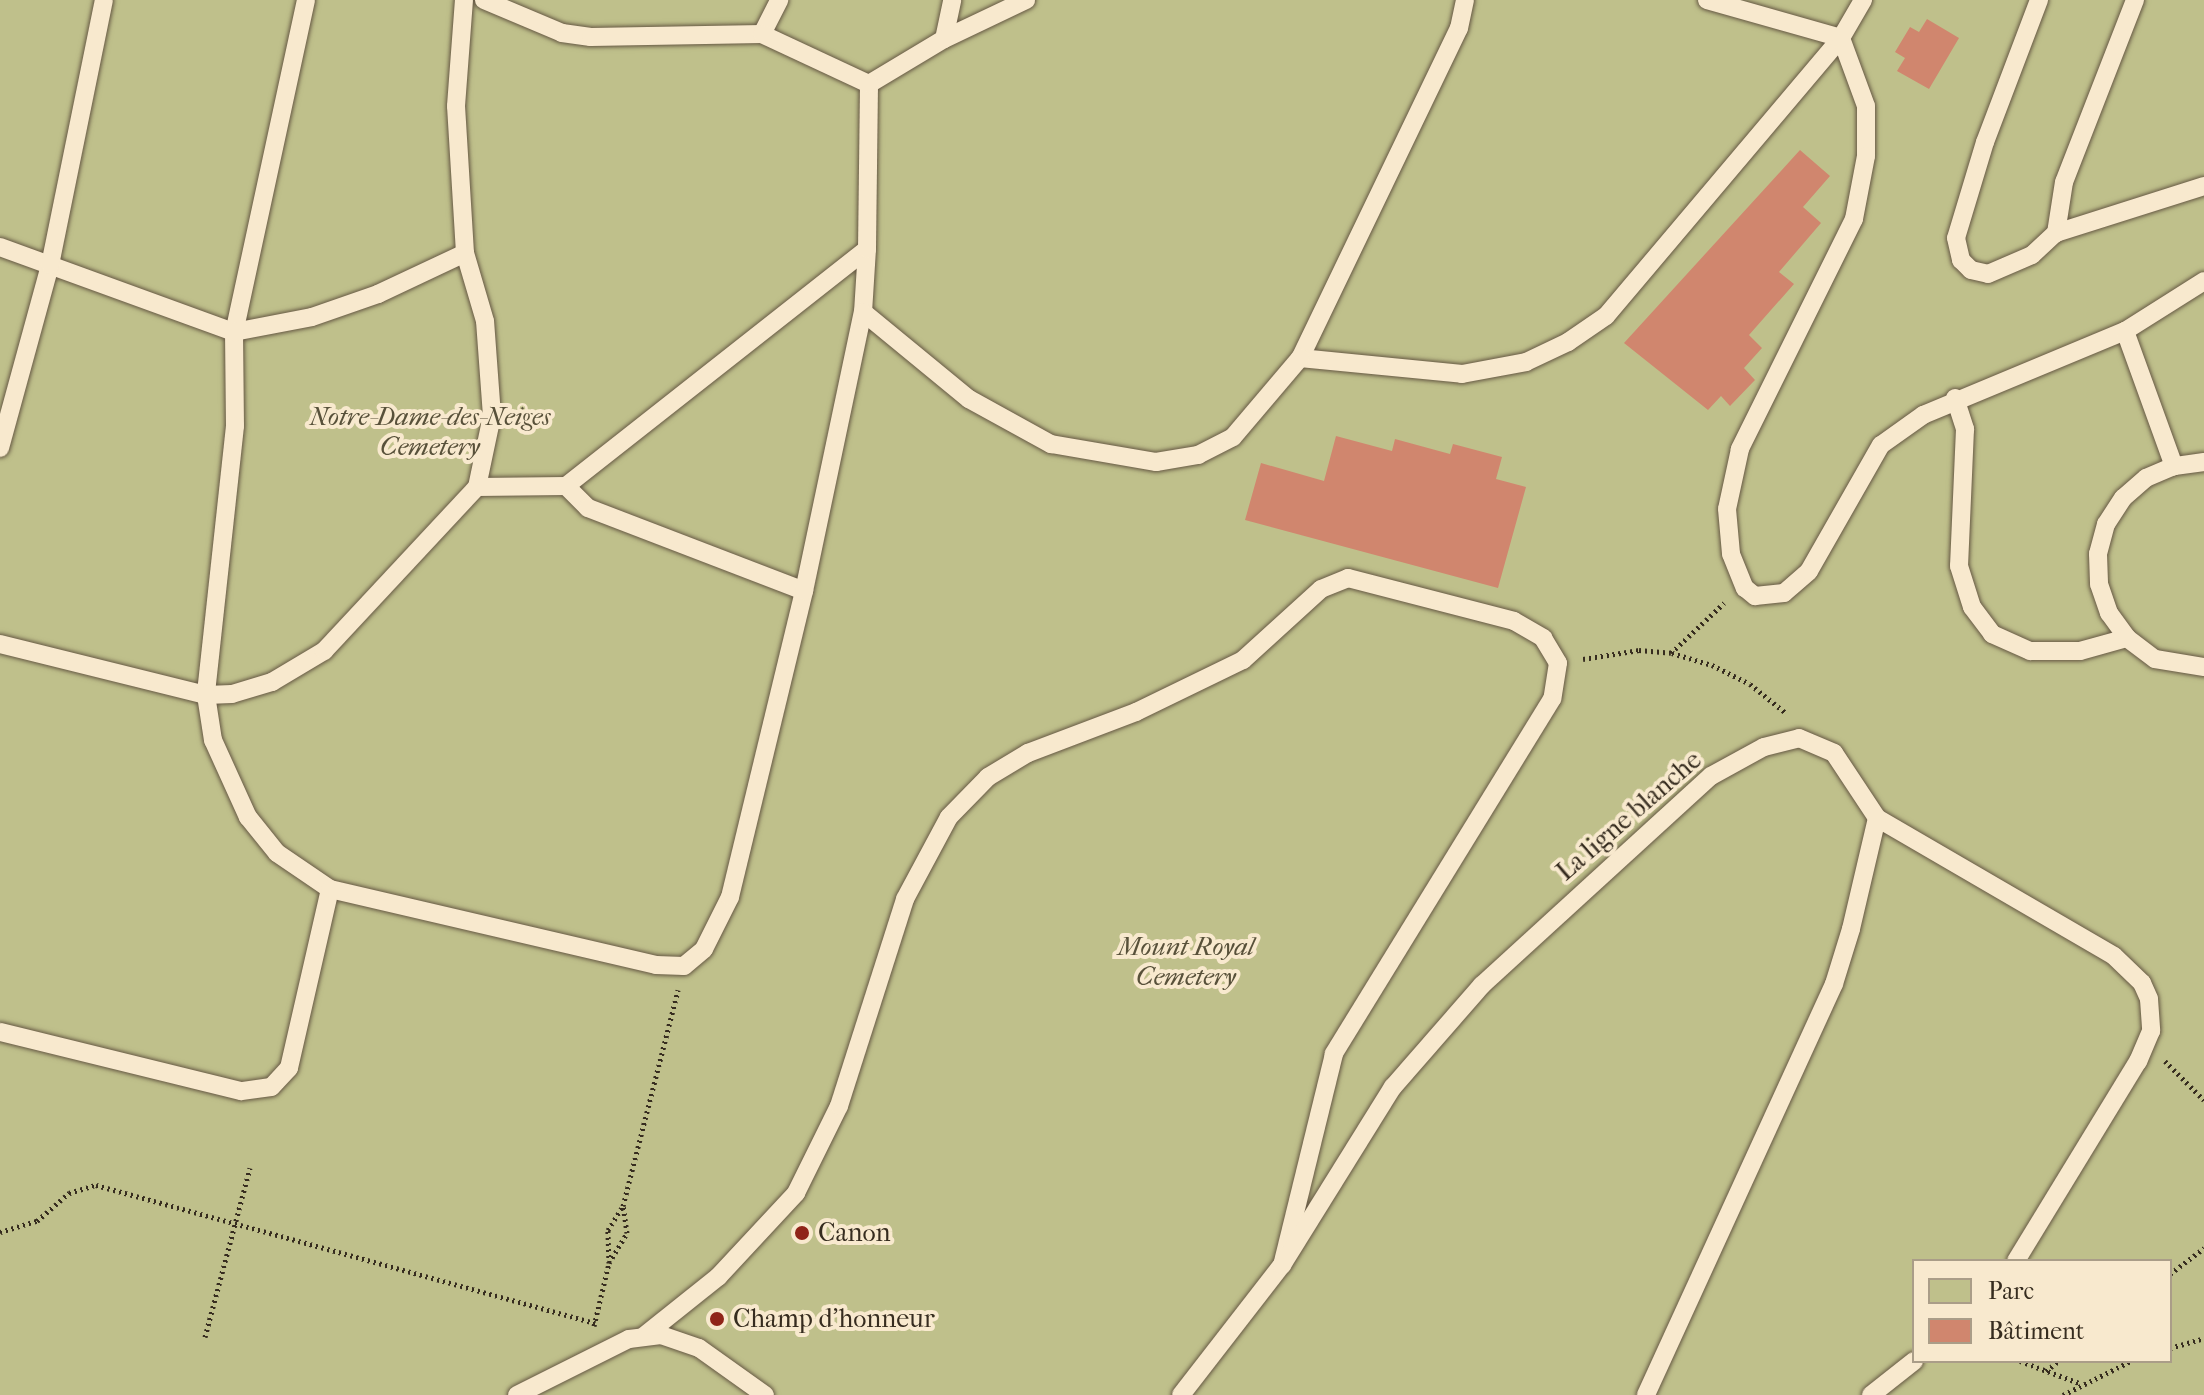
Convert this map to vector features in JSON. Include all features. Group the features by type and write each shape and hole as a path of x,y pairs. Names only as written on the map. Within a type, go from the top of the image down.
{"lane":[{"path":"0,448 50,265 104,0"},
{"path":"306,0 234,332 235,426 206,695 213,740 248,817 277,853 330,889 656,965 684,966 704,949 730,897 804,591 863,312 869,84"},
{"path":"0,644 206,695 232,694 272,682 324,651 477,487 492,416 485,321 465,253 456,106 464,0"},
{"path":"484,0 562,33 591,37 762,34 869,84"},
{"path":"762,34 779,0"},
{"path":"944,39 952,0"},
{"path":"869,84 944,39 1026,0"},
{"path":"863,312 969,399 1051,444 1156,462 1198,455 1233,437 1300,358 1459,28 1465,0"},
{"path":"1707,0 1841,38"},
{"path":"1300,358 1462,374 1526,362 1568,342 1606,316 1841,38 1863,0"},
{"path":"2039,0 1981,154 1956,238 1961,260 1971,270 1988,274 2032,255 2056,233 2204,186"},
{"path":"2056,233 2064,182 2135,0"},
{"path":"1841,38 1866,106 1866,156 1854,219 1740,449 1727,509 1731,554 1745,588 1755,596 1770,598 1784,593 1809,571 1881,445 1955,398 2125,331 2204,281"},
{"path":"0,247 234,332 312,317 378,294 465,253"},
{"path":"477,487 566,486 867,249"},
{"path":"2125,331 2174,466"},
{"path":"1955,398 1965,429 1959,566 1972,607 1992,634 2030,651 2080,651 2127,638"},
{"path":"2204,462 2174,466 2146,478 2123,498 2106,524 2098,554 2099,584 2109,613 2127,638 2155,659 2204,667"},
{"path":"566,486 588,508 804,591"},
{"path":"517,1395 585,1359 644,1336 718,1277 796,1193 839,1106 921,863 949,817 988,777 1028,753 1136,712 1243,660 1321,589 1348,578 1514,621 1543,638 1558,663 1552,699 1334,1054 1282,1265"},
{"path":"1799,738 1834,753 1877,818 2114,956 2142,983 2149,999 2151,1031 2145,1046 2017,1259"},
{"name":"La ligne blanche","path":"1181,1395 1282,1265 1393,1087 1482,985 1711,776 1764,747 1799,738"},
{"path":"1646,1395 1834,984 1877,818"},
{"path":"0,1032 241,1091 271,1087 289,1068 330,889"},
{"path":"644,1336 678,1338 699,1348 765,1395"},
{"path":"1871,1395 1912,1363"}],"path":[{"path":"1671,653 1703,619 1745,588"},
{"path":"1558,663 1639,650 1671,653 1712,665 1750,684 1786,713 1799,738"},
{"path":"0,1232 37,1221 69,1193 96,1185 595,1323 609,1263 608,1230 623,1206 684,966"},
{"path":"2145,1046 2175,1068 2204,1100"},
{"path":"205,1337 250,1168"},
{"path":"609,1263 627,1233 623,1206"},
{"path":"2172,1273 2204,1249 2204,1241"},
{"path":"2172,1347 2204,1338"},
{"path":"2025,1363 2079,1384"},
{"path":"2046,1371 2056,1363"},
{"path":"2063,1395 2079,1384 2126,1363"}],"green space":[{"path":"0,0 2204,0 2204,1395 0,1395"}],"building":[{"path":"1927,19 1959,38 1929,89 1897,71 1905,58 1895,52 1910,27 1919,32"},
{"path":"1800,150 1830,176 1803,207 1821,223 1779,272 1794,284 1749,335 1762,348 1744,368 1755,380 1730,406 1721,396 1708,410 1624,343"},
{"path":"1336,436 1392,451 1395,439 1450,454 1453,444 1502,457 1496,479 1526,487 1498,588 1245,520 1261,463 1324,481"}],"place":[{"name":"Canon","path":"802,1233"},
{"name":"Champ d'honneur","path":"717,1319"}],"park label":[{"name":"Notre-Dame-des-Neiges Cemetery","path":"430,432"},
{"name":"Mount Royal Cemetery","path":"1186,962"}]}
